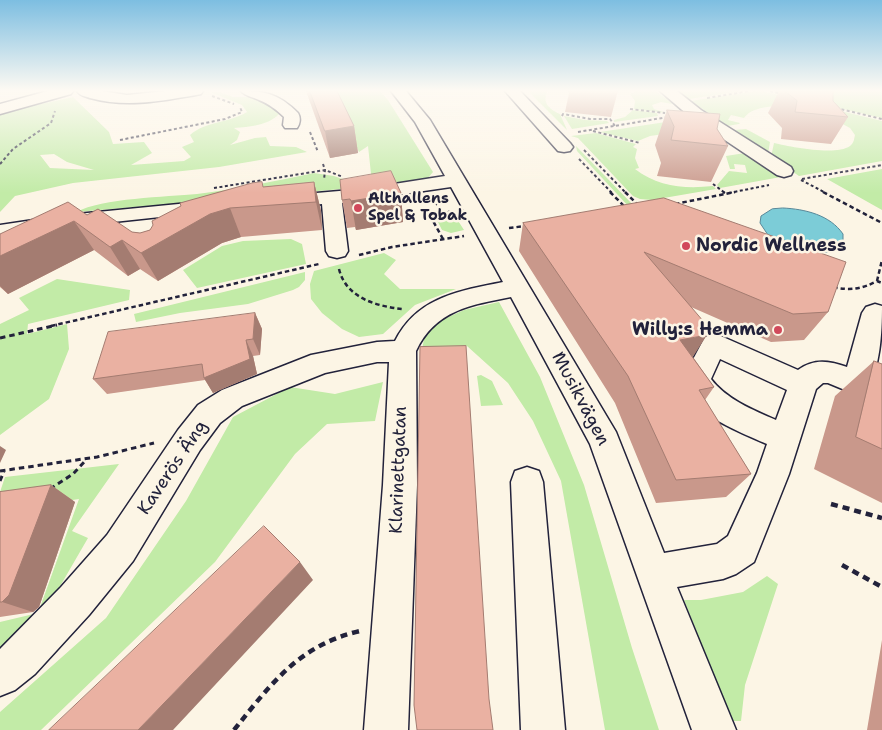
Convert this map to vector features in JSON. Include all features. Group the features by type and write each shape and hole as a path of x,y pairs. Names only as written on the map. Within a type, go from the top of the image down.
{"street":[{"name":"Musikvägen","path":"424,125 449,181 519,287 605,442 714,730"},
{"path":"543,125 559,142"},
{"path":"716,125 784,171"},
{"path":"265,203 362,195 449,181"},
{"path":"331,197 338,259"},
{"path":"0,231 56,222 228,206"},
{"path":"112,216 112,223 127,233"},
{"name":"Klarinettgatan","path":"386,730 400,485 403,351 408,335 425,317 449,303 519,287"},
{"path":"654,575 668,570 723,561 741,549 773,474 803,385 809,376 820,371 857,384 875,313"},
{"path":"782,447 746,421 709,399 696,380 714,344 803,385"},
{"name":"Kaverös Äng","path":"0,675 20,659 75,601 120,548 209,414 232,398 278,378 321,363 377,352 403,351"},
{"path":"527,482 543,730"}],"path":[{"path":"0,164 13,149 48,125"},
{"path":"120,140 195,125"},
{"path":"559,142 590,130 621,125"},
{"path":"590,130 640,144"},
{"path":"559,142 574,154 631,213"},
{"path":"322,178 325,170 323,164"},
{"path":"800,180 882,165"},
{"path":"784,171 882,223"},
{"path":"443,239 433,221 435,216 459,210 449,181"},
{"path":"713,184 725,194"},
{"path":"669,205 772,185"},
{"path":"502,230 528,226"},
{"path":"0,338 392,247 467,236"},
{"path":"338,259 340,276 346,287 356,295 375,304 391,308 415,310 425,317"},
{"path":"832,287 854,291 864,289 877,281 882,260"},
{"path":"877,281 882,283"},
{"path":"0,481 2,471 123,453 198,429"},
{"path":"44,494 73,474 86,460"},
{"path":"831,504 882,518"},
{"path":"842,565 882,587"},
{"path":"234,730 271,686 307,651 345,633 391,627"}],"green space":[{"path":"0,125 102,125 109,132 113,144 144,142 152,153 131,165 184,161 191,157 182,147 194,142 190,135 208,125 256,125 234,128 240,132 237,140 230,145 266,137 270,146 296,147 307,152 219,167 73,183 15,196 0,212","holes":["54,154 67,162 94,170 50,168 40,155"]},
{"path":"346,125 404,125 433,172 427,179 388,185 372,183 368,146 359,152"},
{"path":"570,125 596,125 572,129"},
{"path":"646,125 676,125 671,133 650,136 638,141 600,132"},
{"path":"845,125 882,125 882,161 799,176 771,157 774,143 824,150 843,149 850,146 853,142 855,135 850,128"},
{"path":"746,129 770,142 768,154 734,130"},
{"path":"596,133 636,144 633,147 637,149 635,158 639,168 635,169 653,180 682,187 713,186 716,189 652,200 633,196 578,138 571,136"},
{"path":"576,146 635,207 630,208 577,151"},
{"path":"745,153 781,177 720,188 717,185 729,171 747,173 745,165 734,164 735,169 730,169 726,156"},
{"path":"882,169 882,210 827,179"},
{"path":"314,173 334,176 364,187 77,212 88,207 118,201 212,192"},
{"path":"455,216 464,230 451,233 442,230 437,220"},
{"path":"291,239 302,244 306,264 197,288 183,270 222,246 243,241"},
{"path":"384,253 396,260 384,274 400,289 456,289 415,305 383,334 359,337 342,329 322,313 311,299 310,284 314,271"},
{"path":"305,272 305,280 299,287 248,304 180,313 136,322 134,314"},
{"path":"57,279 130,290 129,300 28,324 27,334 67,324 69,349 49,399 0,435 0,324 29,310 19,298"},
{"path":"499,302 540,377 584,485 632,648 659,730 605,730 561,481 533,421 508,383 467,346 421,356 426,327 464,310"},
{"path":"481,375 492,381 503,405 481,406 477,376"},
{"path":"383,382 375,421 327,424 295,454 215,562 41,730 0,730 0,712 106,618 186,501 233,417 290,387 335,394"},
{"path":"119,464 72,531 88,538 48,607 0,650 0,622 38,613 79,499 7,510 0,527 0,492 5,477"},
{"path":"767,576 778,584 745,685 741,721 732,721 684,600 701,600 743,592"}],"water":[{"path":"783,208 816,214 831,222 843,234 843,245 836,251 817,253 768,235 760,223 761,216 772,209"}],"building":[{"path":"323,125 354,126 325,131"},
{"path":"673,125 718,125 717,129 728,146 671,140"},
{"path":"391,171 401,193 351,201 350,199 342,200 340,180"},
{"path":"262,182 263,187 314,182 316,202 230,208 210,214 141,253 122,240 110,247 74,221 0,256 0,234 68,202 87,215 98,209 132,232 140,233 150,230 153,225 152,221 181,206 180,203 252,183"},
{"path":"664,198 846,262 828,312 793,314 644,252 710,329 707,335 680,340 714,387 699,390 751,474 676,480 628,376 523,223"},
{"path":"255,313 253,339 246,340 250,359 204,378 202,364 93,379 108,332"},
{"path":"466,346 489,699 493,730 417,730 414,705 420,347"},
{"path":"874,361 882,364 882,449 856,437"},
{"path":"51,485 9,595 0,602 0,492"},
{"path":"264,526 300,562 138,730 49,730"}],"place":[{"name":"Althallens Spel & Tobak","path":"358,208"},
{"name":"Nordic Wellness","path":"686,246"},
{"name":"Willy:s Hemma","path":"778,330"}]}
